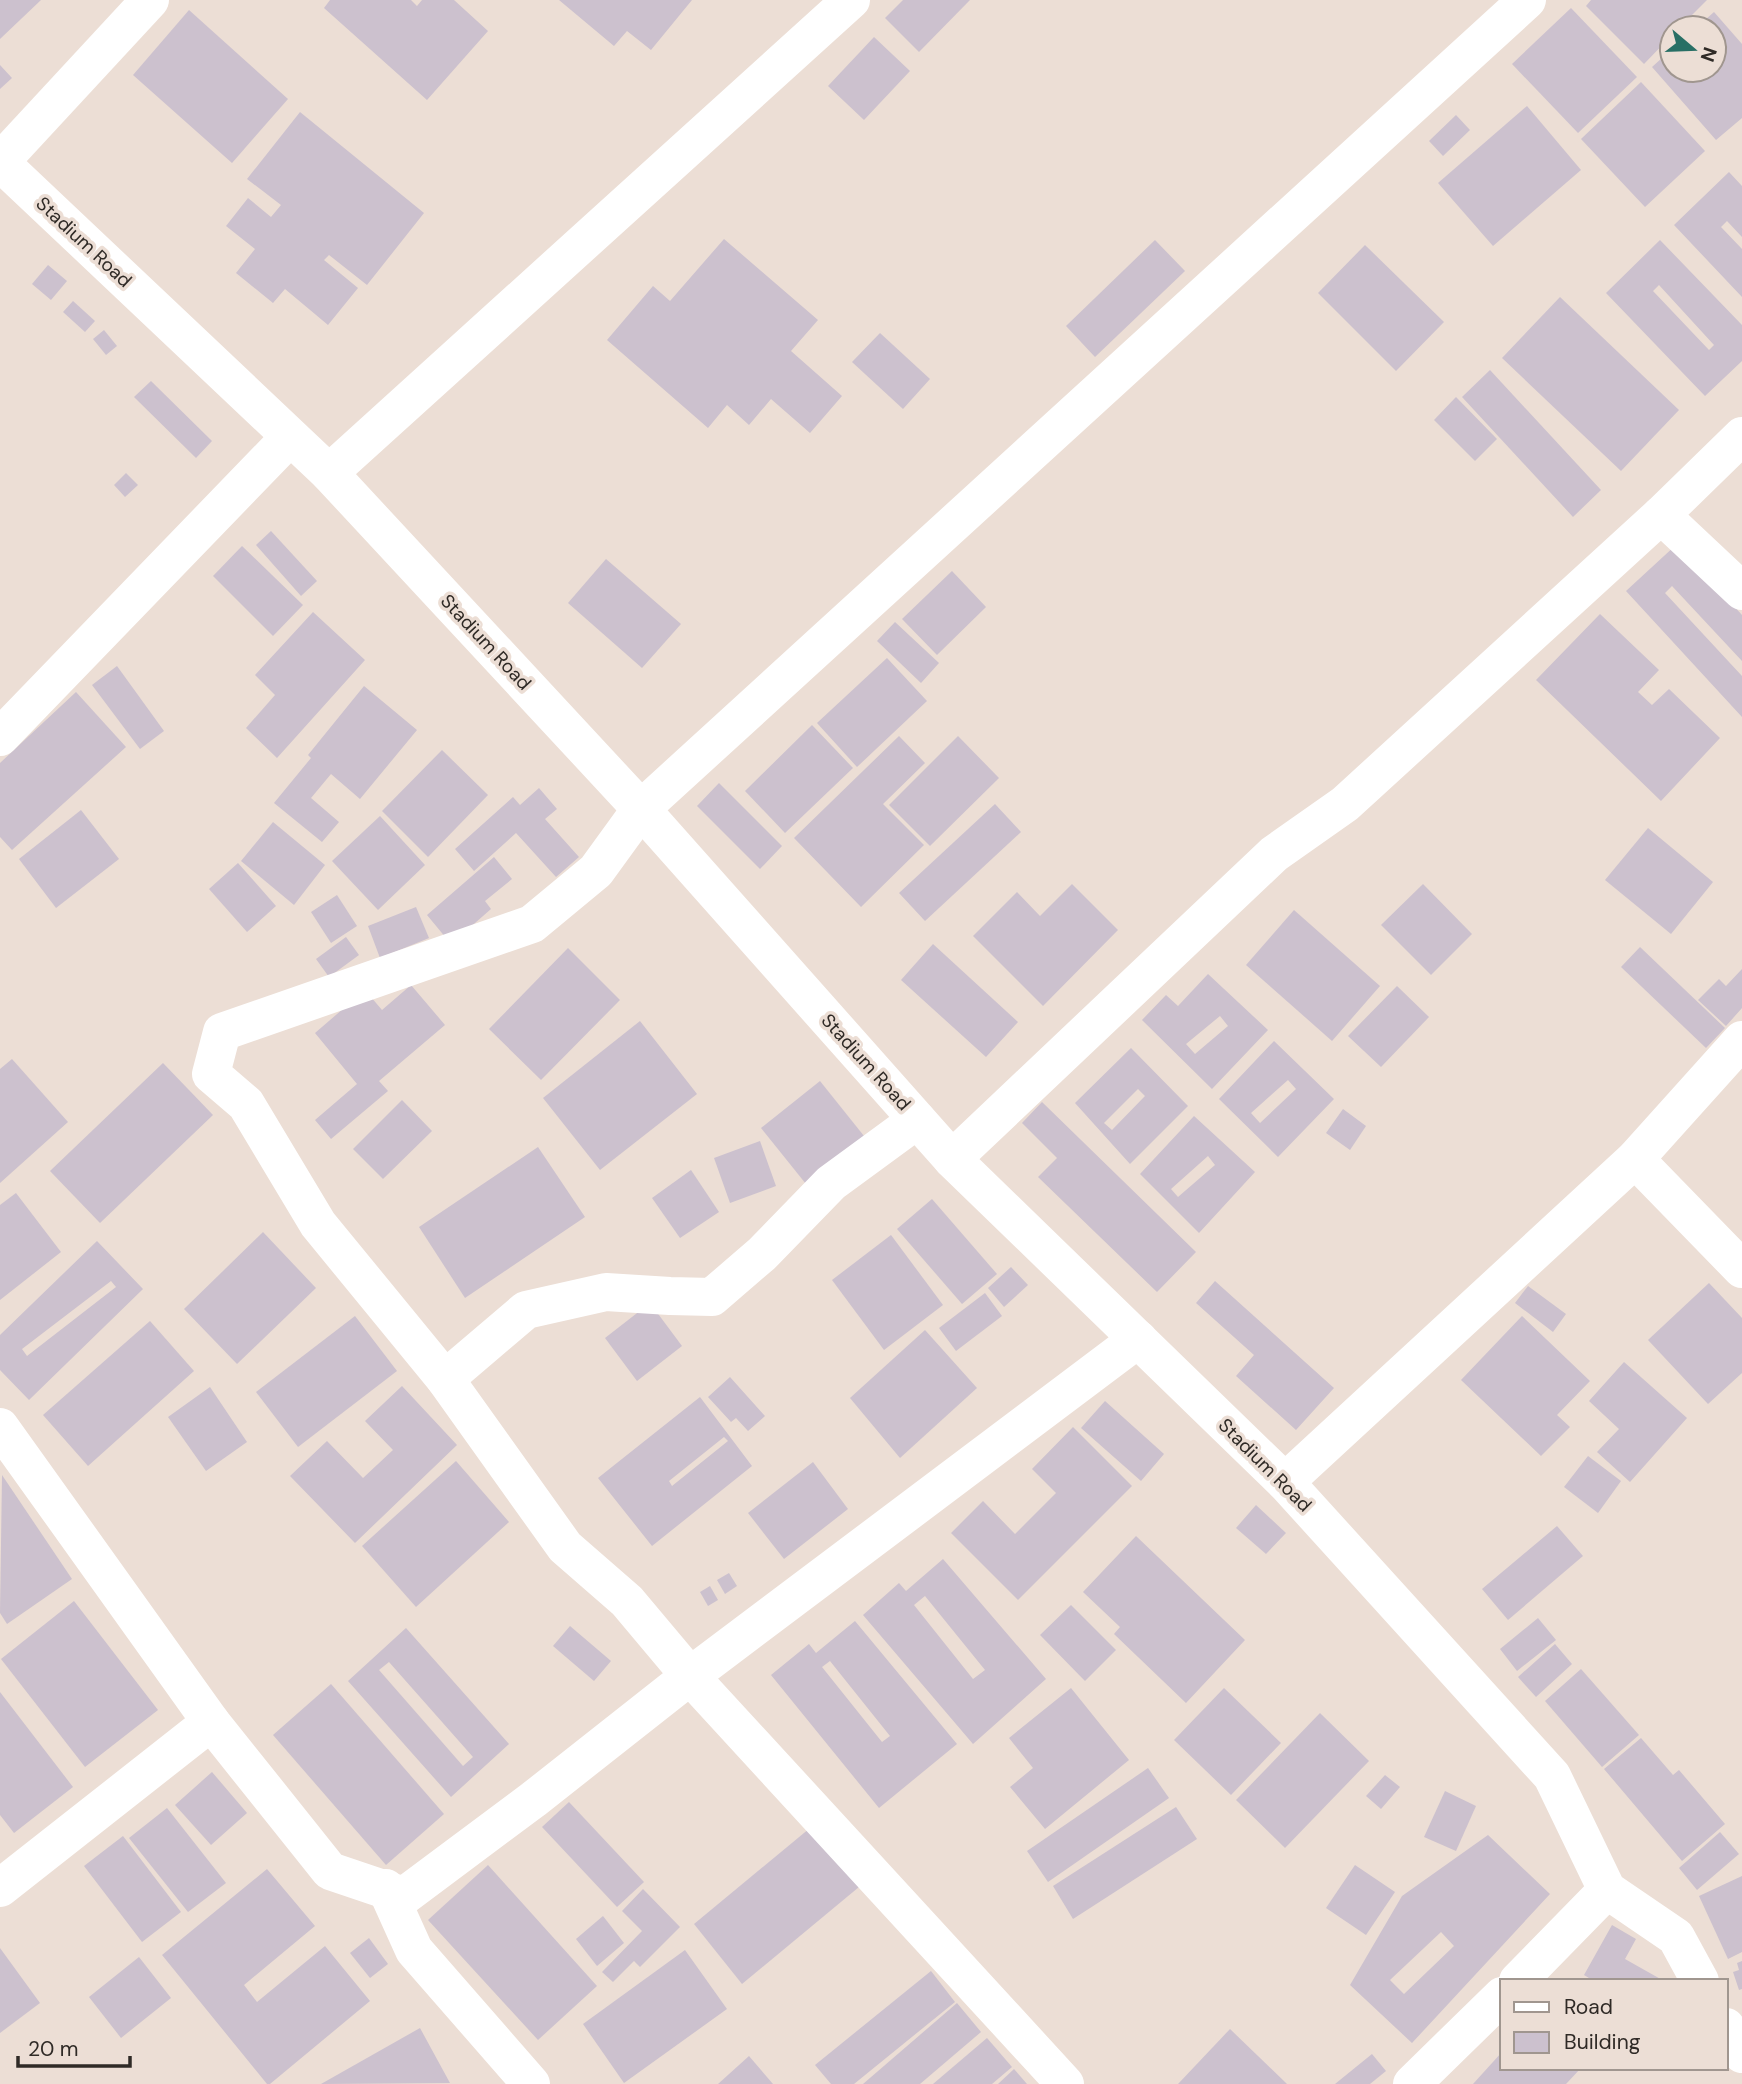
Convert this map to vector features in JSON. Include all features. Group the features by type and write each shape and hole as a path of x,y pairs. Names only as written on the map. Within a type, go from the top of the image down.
{"street":[{"path":"0,162 150,0"},
{"path":"329,473 851,0"},
{"path":"1065,2084 690,1676 627,1601 565,1547 445,1379 318,1224 246,1104 211,1074 222,1032 532,924 596,871 641,808 1527,0"},
{"name":"Stadium Road","path":"0,162 329,473 641,808 953,1159 1285,1482 1552,1776 1607,1890 1676,1937 1699,1979"},
{"path":"0,737 290,436"},
{"path":"953,1159 1274,854 1345,804 1661,515 1742,436"},
{"path":"1661,515 1742,591"},
{"path":"1285,1482 1635,1159 1742,1040"},
{"path":"445,1379 526,1310 606,1292 712,1297 762,1254 831,1184 917,1120"},
{"path":"1635,1159 1742,1269"},
{"path":"0,1427 211,1722 330,1871 404,1896 690,1676 1138,1339"},
{"path":"0,1888 211,1722"},
{"path":"386,1888 414,1950 531,2084"},
{"path":"1520,1979 1607,1890"},
{"path":"1412,2084 1500,1998"},
{"path":"1728,2030 1742,2054"}],"building":[{"path":"0,0 41,0 0,39"},
{"path":"330,0 411,0 417,6 422,0 454,0 488,31 427,100 324,8"},
{"path":"559,0 692,0 651,50 627,31 614,46"},
{"path":"903,0 970,0 919,52 885,18"},
{"path":"1591,0 1707,0 1693,14 1658,14 1658,50 1644,64 1586,6"},
{"path":"1571,8 1637,77 1578,133 1512,64"},
{"path":"189,10 288,99 232,163 133,75"},
{"path":"1728,28 1742,44 1742,118 1716,140 1667,84 1728,84"},
{"path":"874,37 910,71 864,120 828,86"},
{"path":"1658,62 1658,74 1652,67"},
{"path":"0,65 12,78 0,89"},
{"path":"1641,82 1705,151 1645,207 1581,139"},
{"path":"1527,106 1581,170 1493,246 1438,183"},
{"path":"300,112 424,213 367,285 329,255 324,260 358,288 328,325 285,289 273,303 236,273 255,249 226,226 248,198 271,217 281,205 247,179"},
{"path":"1456,115 1470,130 1443,156 1429,141"},
{"path":"1729,172 1742,186 1742,237 1727,221 1721,227 1742,249 1742,297 1674,225"},
{"path":"724,239 818,320 791,351 842,396 810,433 771,399 749,425 727,405 708,428 607,340 653,286 670,301"},
{"path":"1155,240 1185,271 1095,357 1066,326"},
{"path":"1660,240 1742,325 1742,361 1705,396 1606,293","holes":["1659,285 1714,345 1709,350 1653,291"]},
{"path":"1365,245 1444,322 1396,371 1318,293"},
{"path":"48,265 67,281 51,300 32,284"},
{"path":"1560,297 1679,410 1621,471 1502,358"},
{"path":"73,301 95,321 85,332 63,312"},
{"path":"104,330 117,346 106,355 93,339"},
{"path":"880,333 930,379 903,409 852,362"},
{"path":"1490,370 1601,490 1573,517 1462,397"},
{"path":"151,381 212,441 196,458 134,397"},
{"path":"1456,397 1497,439 1475,461 1434,420"},
{"path":"126,473 138,485 125,497 114,485"},
{"path":"271,531 317,581 301,596 256,545"},
{"path":"1677,544 1742,615 1742,661 1672,586 1665,593 1742,676 1742,717 1626,591"},
{"path":"242,546 303,605 273,636 213,576"},
{"path":"606,559 681,624 642,668 568,603"},
{"path":"952,571 986,607 937,655 902,619"},
{"path":"313,612 365,660 277,758 246,728 275,695 255,675"},
{"path":"1600,614 1659,670 1638,692 1652,705 1669,689 1720,738 1661,801 1536,680"},
{"path":"895,622 939,663 921,683 877,641"},
{"path":"887,658 927,701 857,767 817,723"},
{"path":"117,666 164,731 140,749 92,685"},
{"path":"364,686 417,730 360,799 331,774 311,798 339,822 322,842 274,803 311,758 308,755"},
{"path":"76,692 126,747 12,850 0,837 0,763"},
{"path":"812,725 853,768 785,833 745,791"},
{"path":"899,736 925,763 883,804 924,845 861,907 794,838"},
{"path":"958,736 999,778 930,846 889,805"},
{"path":"442,750 488,795 428,857 382,811"},
{"path":"719,783 782,846 760,869 697,806"},
{"path":"539,788 557,809 545,819 579,857 556,877 516,833 474,871 455,849 513,797 520,805"},
{"path":"995,804 1021,832 925,921 899,893"},
{"path":"81,810 119,859 56,908 19,859"},
{"path":"380,816 425,865 378,910 332,861"},
{"path":"273,822 325,865 294,905 241,861"},
{"path":"1648,828 1713,882 1671,934 1605,880"},
{"path":"494,857 512,879 485,901 491,909 451,944 427,915"},
{"path":"238,863 276,906 247,932 209,889"},
{"path":"1072,884 1118,930 1043,1006 973,936 1017,892 1040,916"},
{"path":"1423,884 1472,934 1431,975 1381,925"},
{"path":"337,895 357,926 331,943 311,912"},
{"path":"416,907 429,938 380,958 368,926"},
{"path":"1294,910 1380,986 1332,1041 1246,965"},
{"path":"346,937 359,955 329,977 316,959"},
{"path":"933,944 1018,1022 986,1057 901,980"},
{"path":"1640,947 1725,1028 1706,1048 1621,967"},
{"path":"568,948 620,1000 541,1080 489,1029"},
{"path":"1742,969 1742,1008 1726,1026 1698,1000 1719,979 1726,986"},
{"path":"1208,974 1268,1030 1212,1089 1142,1020 1166,995 1178,1006","holes":["1220,1016 1228,1026 1195,1054 1186,1044"]},
{"path":"411,985 445,1025 379,1081 388,1091 331,1139 315,1120 357,1084 315,1033 365,990 382,1010"},
{"path":"1397,986 1429,1017 1381,1067 1348,1036"},
{"path":"640,1021 697,1094 600,1170 543,1098"},
{"path":"1274,1041 1334,1099 1278,1157 1219,1099","holes":["1288,1080 1296,1089 1260,1123 1251,1113"]},
{"path":"1131,1048 1188,1106 1130,1164 1075,1103","holes":["1138,1089 1145,1096 1112,1130 1104,1123"]},
{"path":"12,1059 68,1122 0,1183 0,1069"},
{"path":"163,1063 213,1115 100,1223 50,1171"},
{"path":"820,1081 868,1141 810,1189 761,1128"},
{"path":"402,1100 432,1131 383,1179 353,1149"},
{"path":"1042,1102 1196,1252 1157,1292 1038,1177 1057,1158 1022,1123"},
{"path":"1343,1109 1366,1126 1350,1150 1326,1133"},
{"path":"1194,1116 1255,1172 1199,1233 1140,1174","holes":["1208,1156 1215,1165 1178,1197 1171,1189"]},
{"path":"760,1141 776,1186 730,1203 714,1158"},
{"path":"538,1147 585,1217 465,1298 419,1227"},
{"path":"691,1170 719,1212 680,1238 652,1198"},
{"path":"16,1193 61,1252 0,1300 0,1205"},
{"path":"932,1199 997,1274 962,1304 897,1229"},
{"path":"263,1232 316,1288 237,1364 184,1309"},
{"path":"891,1235 943,1305 884,1350 832,1280"},
{"path":"97,1241 143,1289 29,1400 0,1370 0,1335","holes":["111,1281 116,1287 27,1356 22,1349"]},
{"path":"1011,1267 1028,1285 1004,1307 988,1288"},
{"path":"1215,1281 1334,1388 1296,1430 1236,1376 1254,1355 1196,1303"},
{"path":"1709,1283 1742,1318 1742,1373 1708,1404 1648,1340"},
{"path":"1528,1286 1566,1314 1553,1332 1515,1303"},
{"path":"985,1293 1002,1316 956,1351 939,1328"},
{"path":"650,1303 682,1346 637,1381 605,1338"},
{"path":"355,1316 397,1371 298,1447 256,1392"},
{"path":"1522,1316 1590,1381 1557,1415 1570,1427 1541,1456 1461,1380"},
{"path":"150,1321 194,1371 88,1466 43,1415"},
{"path":"925,1330 977,1388 900,1458 850,1398"},
{"path":"1624,1362 1687,1418 1630,1482 1597,1452 1619,1429 1589,1401"},
{"path":"730,1377 765,1416 748,1431 736,1418 731,1422 708,1397"},
{"path":"402,1386 457,1445 355,1543 290,1476 327,1441 363,1478 393,1450 365,1421"},
{"path":"210,1387 247,1442 206,1471 168,1417"},
{"path":"700,1397 752,1466 652,1546 598,1478","holes":["724,1437 728,1441 672,1486 669,1481"]},
{"path":"1105,1401 1164,1454 1141,1481 1081,1428"},
{"path":"1073,1427 1132,1486 1018,1600 951,1533 983,1501 1015,1534 1056,1493 1032,1469"},
{"path":"1588,1456 1621,1481 1598,1513 1564,1487"},
{"path":"456,1461 509,1522 416,1607 362,1546"},
{"path":"813,1462 848,1509 784,1559 748,1513"},
{"path":"2,1475 72,1579 7,1624 0,1613"},
{"path":"1256,1505 1286,1533 1266,1554 1236,1528"},
{"path":"1557,1526 1583,1556 1508,1620 1482,1589"},
{"path":"1136,1536 1245,1640 1186,1703 1114,1634 1120,1627 1083,1592"},
{"path":"943,1559 1046,1679 973,1744 863,1615 899,1583 906,1591","holes":["925,1596 985,1670 973,1679 914,1605"]},
{"path":"729,1573 737,1586 725,1594 717,1580"},
{"path":"710,1586 718,1600 708,1606 700,1592"},
{"path":"74,1601 158,1710 85,1767 1,1659"},
{"path":"1071,1605 1116,1650 1085,1681 1040,1635"},
{"path":"1538,1618 1556,1640 1517,1671 1500,1649"},
{"path":"855,1621 957,1744 879,1808 771,1675 809,1644 816,1653","holes":["830,1661 890,1736 882,1742 822,1667"]},
{"path":"570,1626 611,1661 594,1681 553,1646"},
{"path":"406,1628 509,1744 451,1797 348,1681","holes":["389,1662 473,1757 463,1766 379,1670"]},
{"path":"1555,1644 1572,1664 1536,1697 1518,1677"},
{"path":"1581,1669 1639,1735 1602,1767 1545,1701"},
{"path":"331,1684 444,1814 386,1865 273,1735"},
{"path":"1071,1688 1129,1760 1045,1829 1010,1787 1033,1768 1009,1738"},
{"path":"1224,1688 1281,1743 1231,1795 1174,1740"},
{"path":"0,1692 73,1787 14,1833 0,1815"},
{"path":"1320,1713 1369,1761 1285,1848 1236,1800"},
{"path":"1641,1738 1673,1775 1679,1770 1725,1824 1682,1861 1604,1769"},
{"path":"1148,1768 1169,1798 1048,1882 1027,1851"},
{"path":"212,1772 247,1813 211,1845 175,1805"},
{"path":"1385,1775 1400,1787 1381,1809 1366,1796"},
{"path":"1445,1791 1476,1806 1456,1851 1424,1837"},
{"path":"569,1802 644,1882 617,1907 542,1827"},
{"path":"1176,1807 1197,1839 1073,1919 1053,1886"},
{"path":"167,1808 226,1883 188,1912 129,1838"},
{"path":"810,1828 859,1887 742,1984 694,1924"},
{"path":"1720,1832 1739,1854 1697,1890 1679,1868"},
{"path":"1488,1835 1550,1894 1412,2043 1350,1985 1402,1896","holes":["1441,1932 1454,1946 1404,1994 1390,1980"]},
{"path":"123,1836 181,1912 142,1942 84,1866"},
{"path":"488,1865 597,1986 538,2040 428,1920"},
{"path":"1355,1865 1395,1892 1366,1935 1326,1908"},
{"path":"267,1869 315,1926 244,1985 257,2002 325,1946 370,2001 270,2084 267,2084 162,1955"},
{"path":"1742,1876 1742,1952 1728,1959 1699,1896"},
{"path":"643,1889 680,1927 640,1967 634,1961 613,1982 602,1972 642,1931 622,1911"},
{"path":"603,1916 624,1943 597,1966 576,1939"},
{"path":"1612,1925 1636,1939 1625,1959 1660,1979 1591,1979 1584,1975"},
{"path":"369,1938 388,1964 370,1978 350,1953"},
{"path":"0,1948 40,2003 0,2033"},
{"path":"685,1950 727,2009 624,2083 583,2024"},
{"path":"139,1957 171,1998 121,2038 89,1997"},
{"path":"1742,1961 1742,1989 1739,1990 1733,1972 1739,1970 1737,1963"},
{"path":"931,1971 955,2002 854,2084 831,2084 815,2065"},
{"path":"957,2003 981,2032 920,2084 863,2084"},
{"path":"420,2028 450,2083 321,2084"},
{"path":"1230,2029 1287,2084 1178,2084"},
{"path":"987,2038 1012,2067 992,2084 933,2084"},
{"path":"1372,2054 1386,2071 1370,2084 1335,2084"},
{"path":"1500,2054 1500,2070 1579,2070 1566,2084 1473,2084"},
{"path":"749,2056 773,2084 718,2084"},
{"path":"1014,2069 1027,2084 998,2084"}]}
